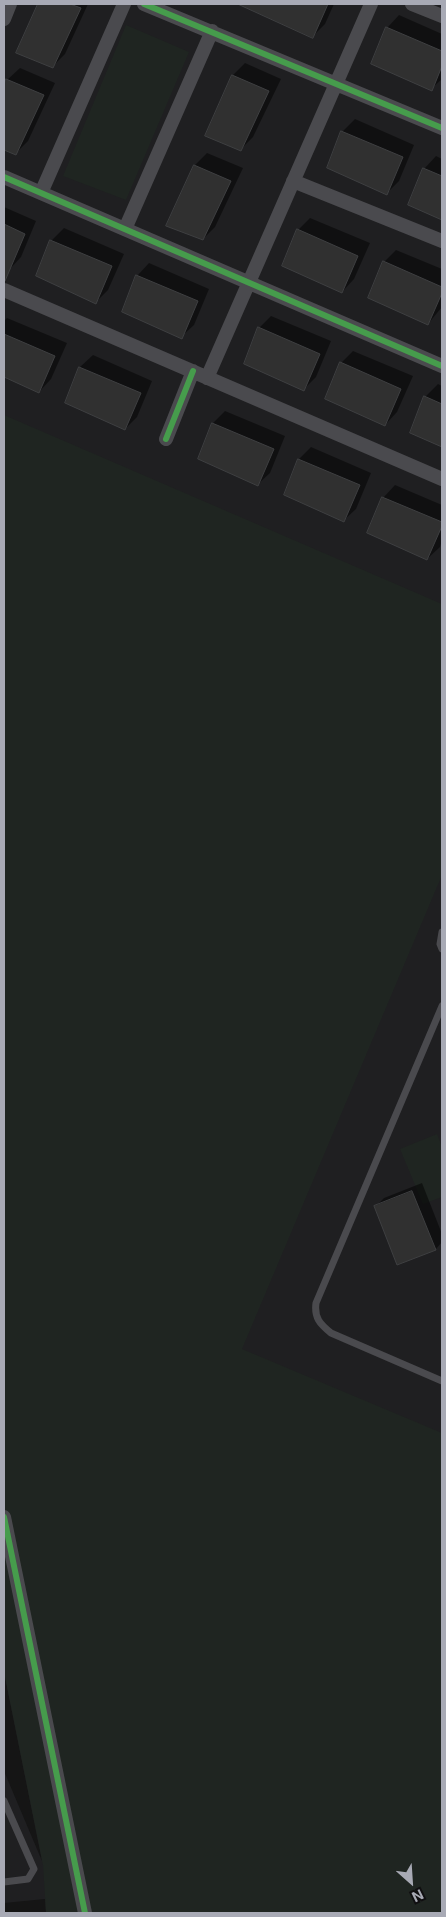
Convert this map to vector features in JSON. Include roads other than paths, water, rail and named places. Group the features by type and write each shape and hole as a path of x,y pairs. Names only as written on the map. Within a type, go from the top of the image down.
{"street":[{"path":"4,19 10,4"},
{"path":"41,193 124,4"},
{"path":"144,4 442,128"},
{"path":"208,378 371,4"},
{"path":"412,4 442,16"},
{"path":"125,229 212,32"},
{"path":"4,177 442,366"},
{"path":"293,181 442,241"},
{"path":"4,290 442,479"},
{"path":"166,439 193,372"},
{"path":"4,1517 82,1911"}],"lane":[{"path":"442,932 440,944 442,949"},
{"path":"442,1006 316,1303 315,1314 320,1324 331,1333 442,1381"},
{"path":"4,1801 34,1870 28,1879 4,1882"}]}
